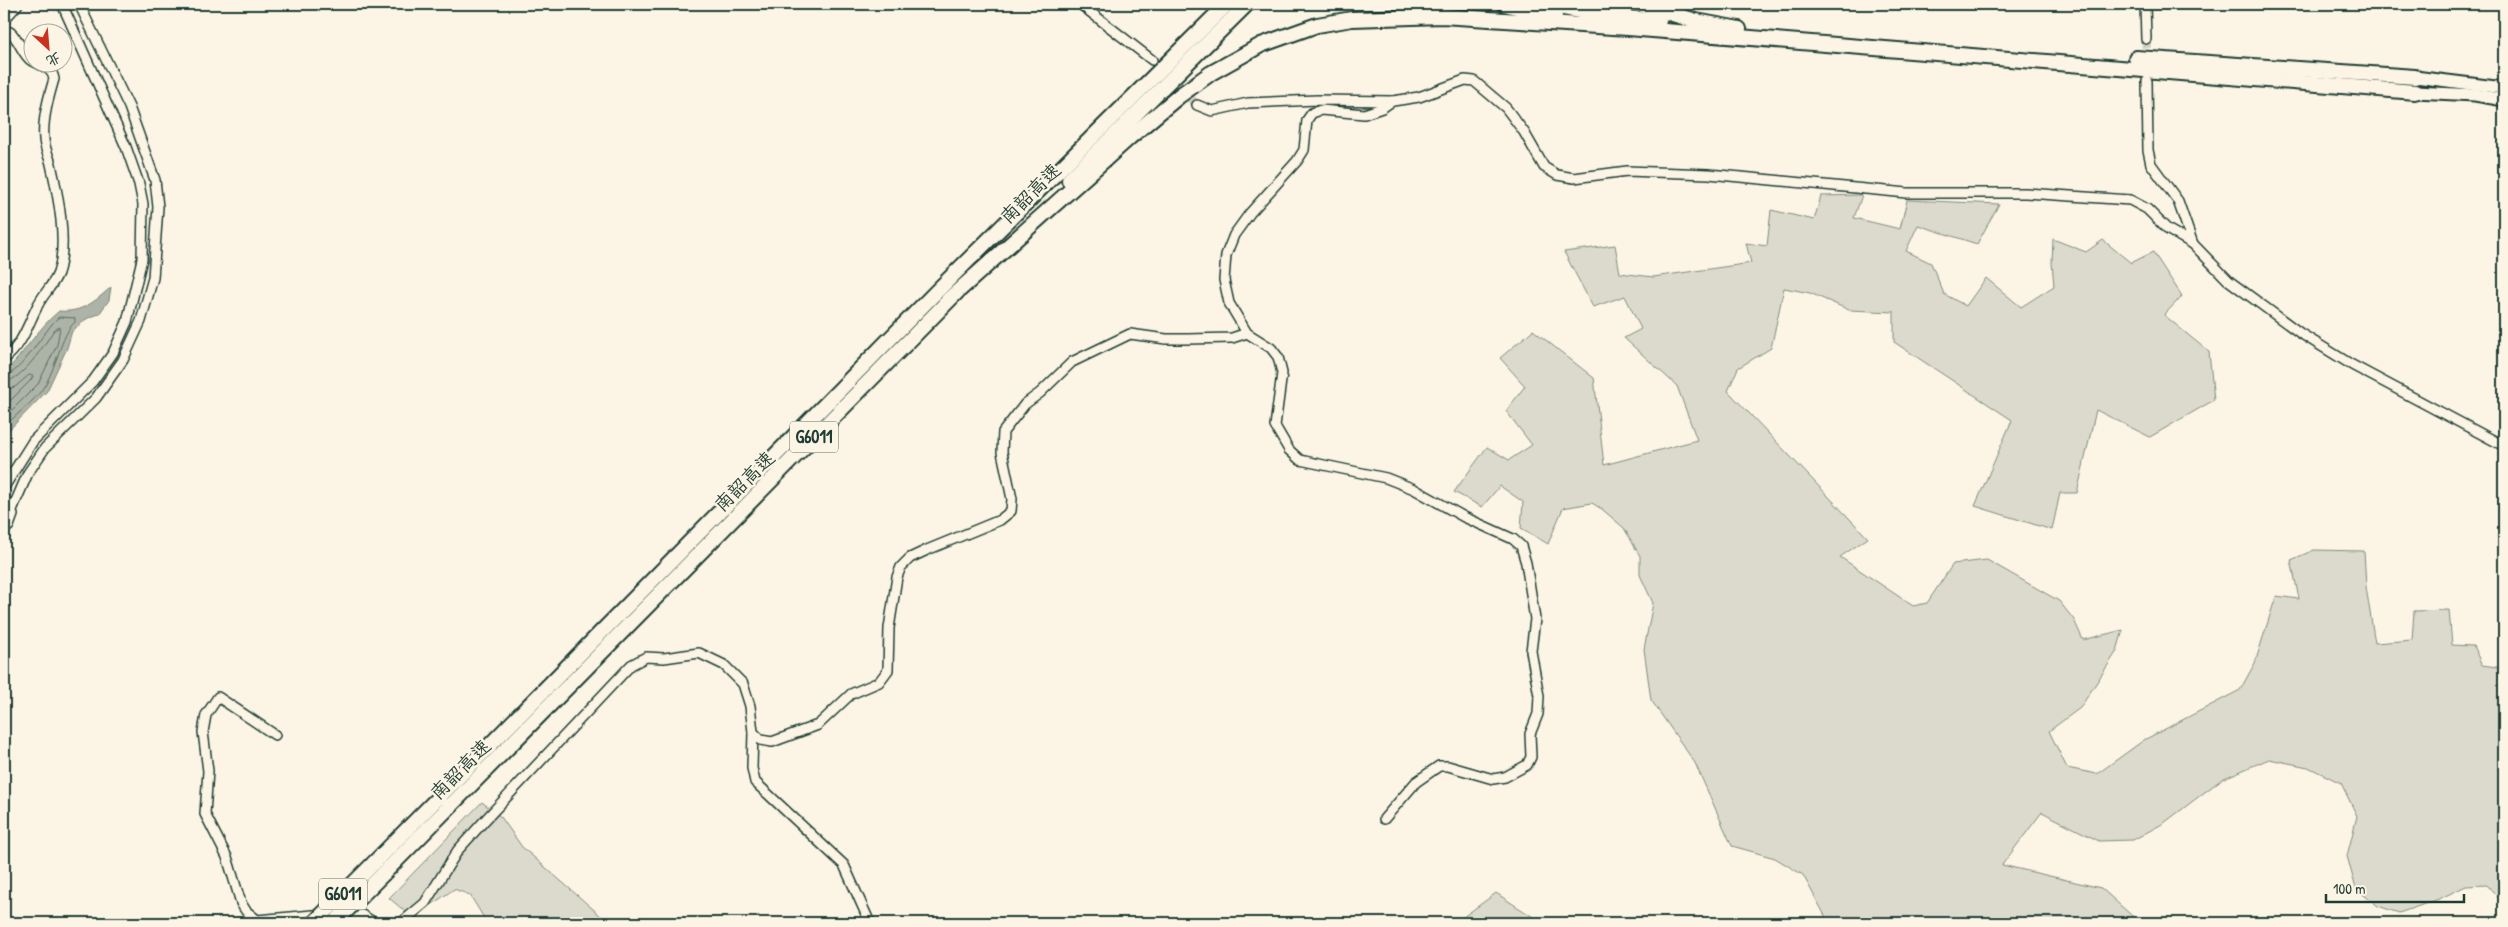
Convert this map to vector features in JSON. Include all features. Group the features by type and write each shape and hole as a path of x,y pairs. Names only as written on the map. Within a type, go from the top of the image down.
{"highway":[{"path":"1196,34 1222,4"},
{"name":"南韶高速","path":"334,923 378,869 938,290 1227,4"},
{"name":"南韶高速","path":"314,923 378,869 1247,4"},
{"path":"1505,4 1544,15 1606,27"},
{"path":"1542,4 1607,16 1745,30 2415,77"},
{"path":"1639,4 1696,21 1745,30"},
{"path":"948,300 1180,96 1212,73 1261,45 1317,25 1362,18 1442,16 1606,27 2095,64 2415,92"}],"main road":[{"path":"2415,77 2504,88"},
{"path":"2415,92 2475,95 2504,100"}],"street":[{"path":"4,10 10,4"},
{"path":"4,20 18,4"},
{"path":"4,487 33,441 93,381 113,353 128,322 142,259 143,204 139,184 126,147 62,4"},
{"path":"4,529 12,521 12,510 28,473 45,448 96,398 123,360 141,321 153,278 158,208 155,180 129,107 79,4"},
{"path":"1080,4 1152,60"},
{"path":"2145,4 2146,39"},
{"path":"10,32 16,36 22,47"},
{"path":"4,360 12,353 25,333 41,298 58,274 60,262 61,228 57,193 44,138 46,115 54,79 50,72"},
{"path":"1197,105 1212,111 1248,103 1317,100 1393,101 1420,97 1465,80 1474,81 1506,108 1524,132 1544,167 1557,174 1574,178 1627,171 1709,174 1907,193 2026,193 2130,200 2147,209 2167,228 2194,244 2228,280 2300,333 2352,365 2504,446"},
{"path":"2148,81 2148,150 2150,164 2178,201 2194,244"},
{"path":"1384,819 1416,782 1439,766 1454,767 1493,778 1505,777 1527,765 1531,757 1530,734 1538,714 1539,696 1531,651 1535,619 1526,563 1521,546 1513,538 1464,517 1414,489 1386,478 1300,460 1289,450 1275,426 1282,373 1278,357 1271,348 1247,333 1228,303 1224,280 1226,255 1234,235 1250,213 1297,162 1304,150 1306,120 1312,113 1321,110 1364,114 1382,108 1393,101"},
{"path":"753,732 762,740 772,742 818,725 851,694 879,682 888,670 891,613 897,577 901,567 918,554 1000,520 1012,511 1012,499 1002,452 1003,432 1025,404 1040,393 1072,362 1130,334 1166,339 1189,339 1232,338 1247,333"},
{"path":"4,500 12,510"},
{"path":"401,923 425,902 458,850 486,818 613,683 639,659 699,653 724,665 743,684 750,706 753,732 752,768 755,782 844,865 870,923"},
{"path":"275,735 218,697 206,715 203,732 208,771 204,814 227,857 241,903 246,911 258,922 327,914 362,915 375,923"}],"shaded area":[{"path":"1862,195 1854,218 1900,229 1907,200 1999,204 1977,244 1918,225 1906,251 1931,263 1944,294 1966,306 1986,278 2021,307 2054,286 2052,263 2053,239 2086,252 2103,240 2131,263 2153,252 2182,296 2164,315 2209,352 2214,400 2150,437 2096,410 2077,493 2060,493 2052,530 1975,506 2012,420 1894,342 1894,312 1849,310 1810,293 1784,288 1771,348 1738,368 1728,391 1868,538 1840,557 1913,606 1927,603 1953,564 1987,560 2059,601 2074,620 2083,640 2123,630 2117,651 2080,708 2049,731 2067,768 2097,774 2144,740 2240,690 2255,663 2276,596 2299,599 2291,560 2314,550 2364,551 2366,587 2375,643 2412,640 2414,611 2449,610 2452,645 2473,646 2482,665 2504,668 2504,904 2487,885 2466,886 2439,899 2399,913 2378,906 2356,889 2347,856 2357,816 2341,783 2308,767 2269,759 2222,779 2164,823 2133,840 2099,841 2042,812 2002,865 2101,888 2140,923 1829,923 1803,875 1775,858 1732,846 1695,763 1651,700 1644,649 1653,603 1640,575 1640,556 1624,528 1592,503 1563,508 1548,544 1521,528 1523,502 1500,486 1482,507 1454,492 1487,447 1509,460 1532,445 1506,411 1525,386 1500,358 1533,330 1594,378 1604,465 1697,440 1677,386 1624,338 1641,329 1625,296 1593,307 1564,252 1615,245 1620,273 1653,277 1751,263 1746,243 1767,246 1771,210 1814,220 1821,196"},
{"path":"482,802 501,817 522,847 609,923 487,923 470,895 454,889 413,918 389,898"},
{"path":"1496,893 1533,917 1535,923 1455,923"}],"water":[{"path":"111,287 109,300 99,314 88,318 72,331 67,348 47,391 4,435 4,373 59,311 81,308"}],"tunnel":[{"path":"2146,39 2147,63"},
{"path":"1152,60 1197,105"}]}
